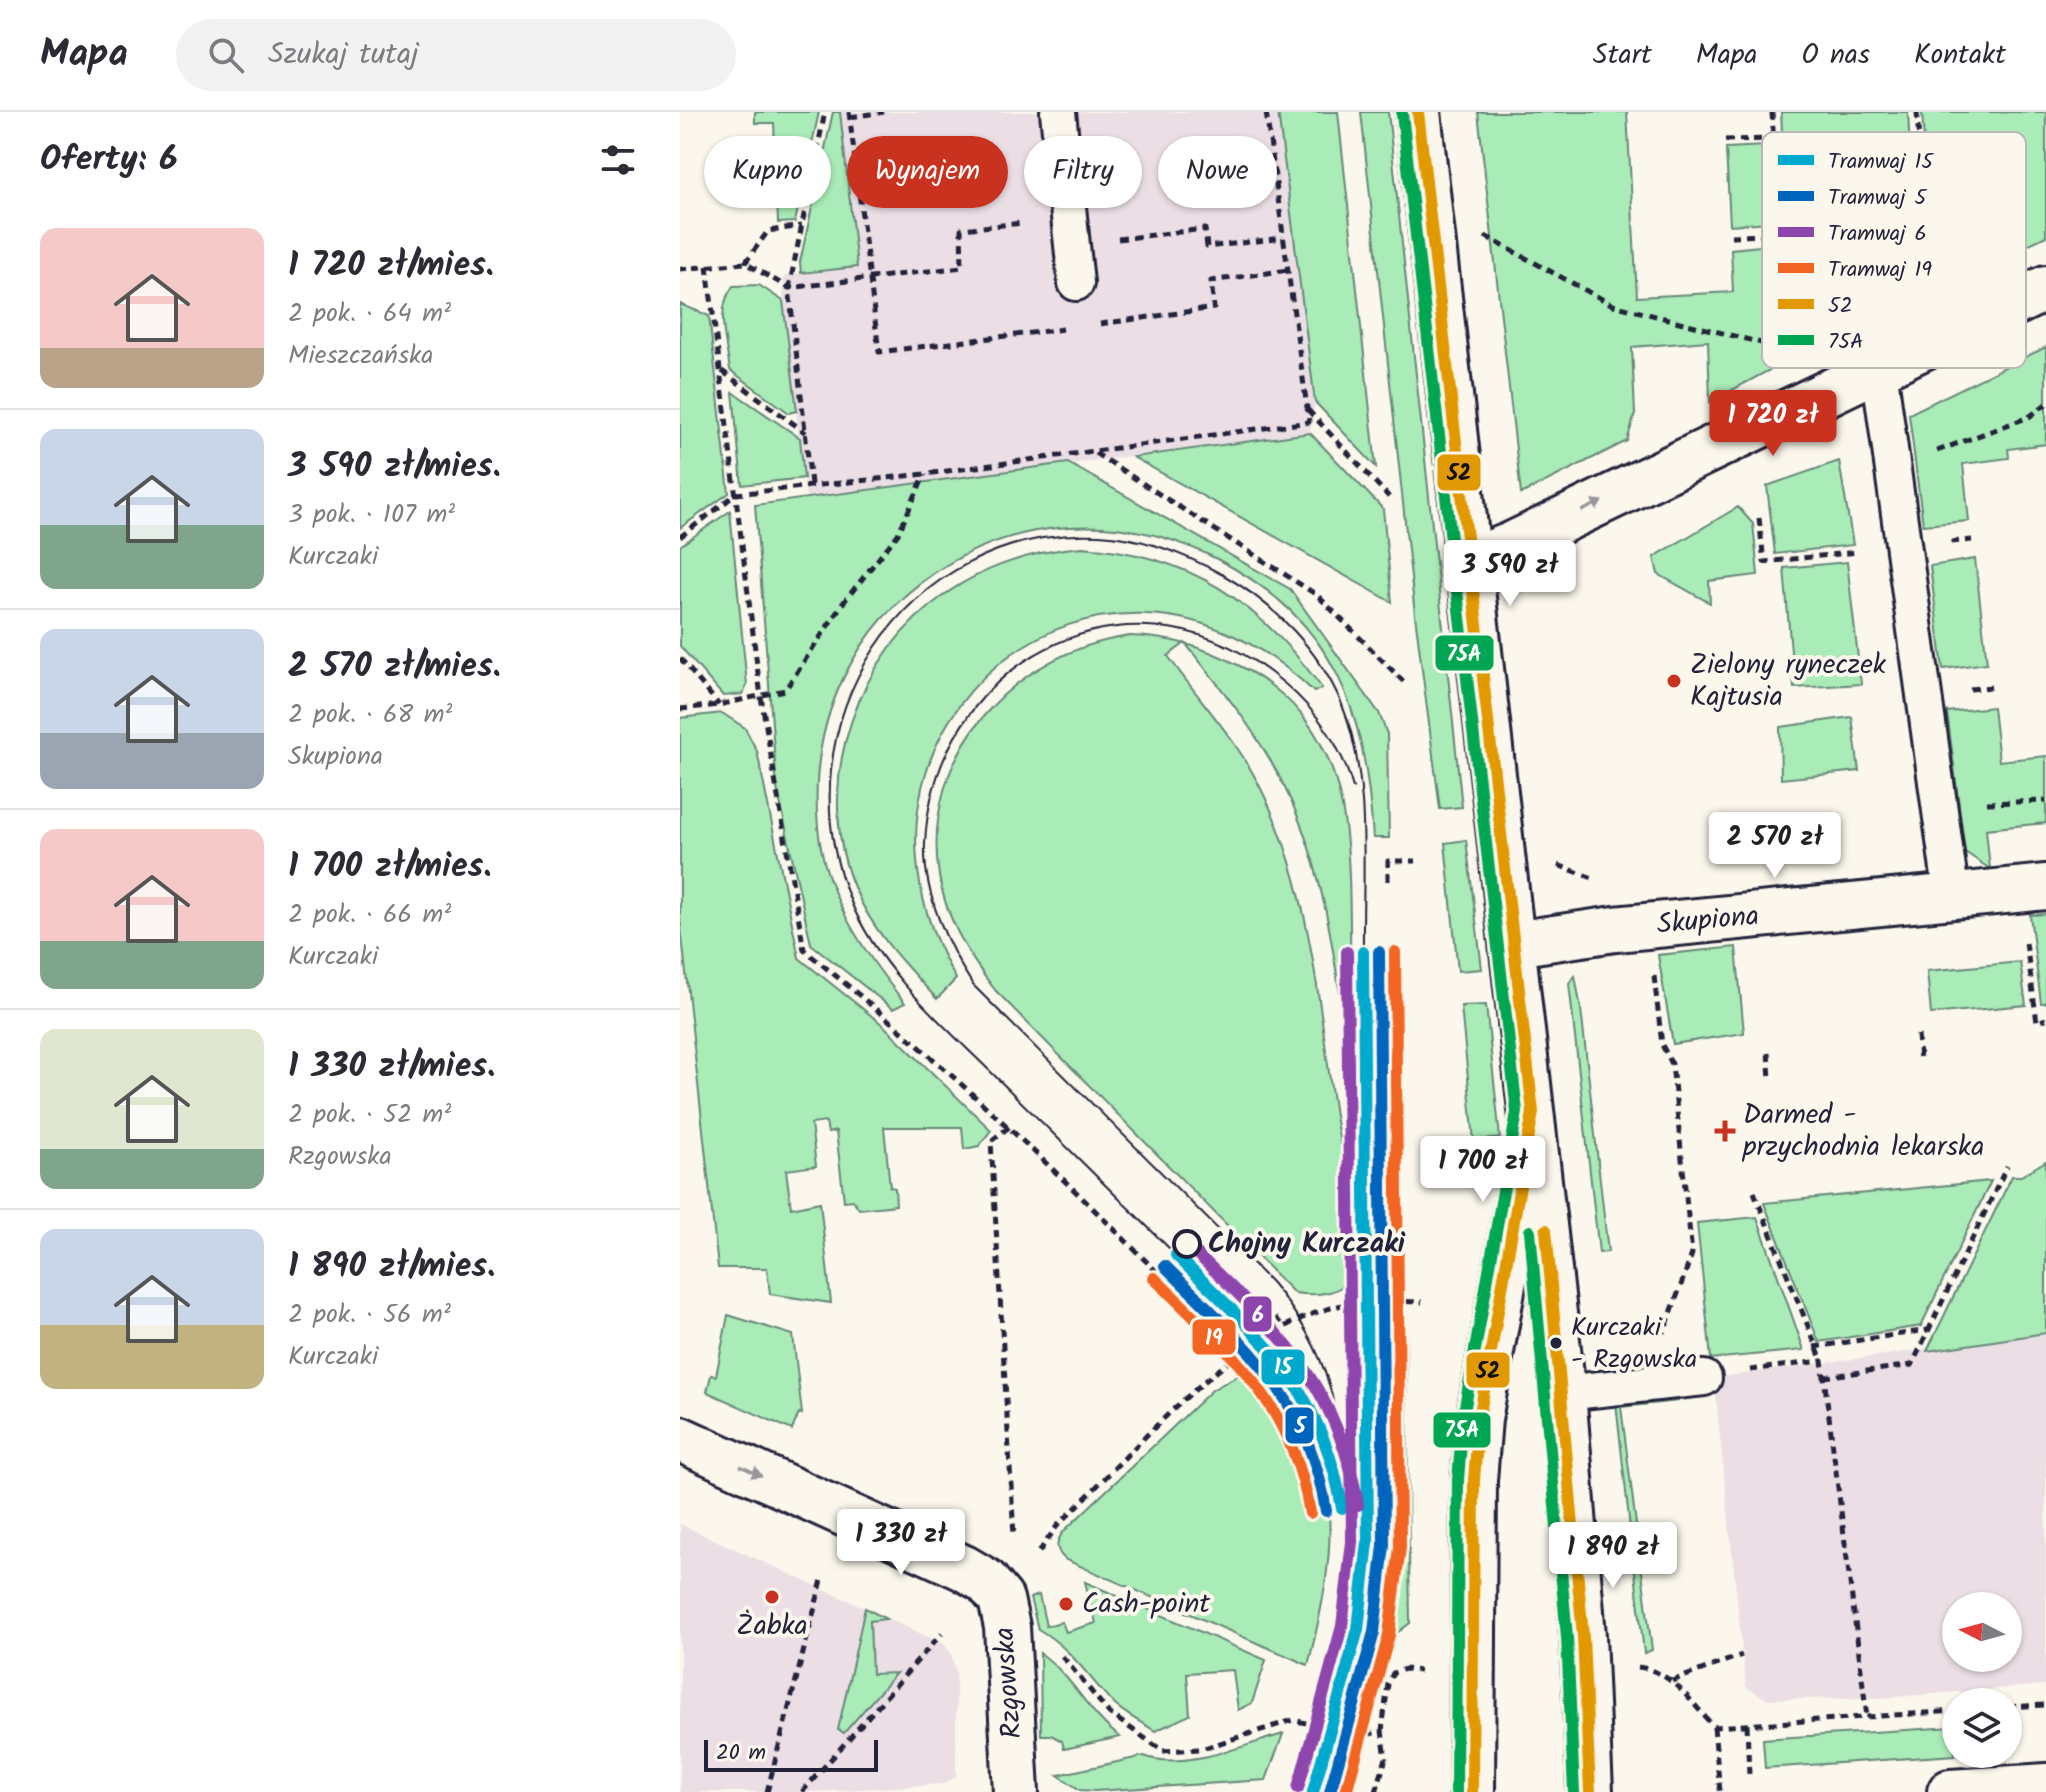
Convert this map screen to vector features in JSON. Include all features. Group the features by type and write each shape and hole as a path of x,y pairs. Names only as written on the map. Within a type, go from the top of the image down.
{"street":[{"path":"1418,112 1563,1393 1590,1792"},
{"path":"2026,298 2046,288"},
{"path":"1470,561 1511,545 1879,369"},
{"name":"Skupiona","path":"1514,944 1615,929 2032,889"},
{"path":"1472,1792 1474,1480 1479,1419 1533,1112"},
{"name":"Rzgowska","path":"680,1439 975,1575 1001,1599 1007,1627 1016,1792"},
{"path":"1950,1792 2046,1786"}],"lane":[{"path":"1058,112 1076,283"},
{"path":"1879,369 1952,898"},
{"path":"1563,1393 1704,1378"}],"path":[{"path":"811,484 789,288 825,112"},
{"path":"884,112 850,114 879,352 1068,328"},
{"path":"680,537 736,494 925,474 1309,422 1266,112"},
{"path":"1772,112 1773,132"},
{"path":"1917,112 1918,132"},
{"path":"1725,140 1762,139"},
{"path":"680,269 745,263 789,288 962,267 961,229 1035,221 1112,240 1205,229 1207,247 1283,238"},
{"path":"745,263 768,231 802,226"},
{"path":"1476,231 1613,305 1762,343"},
{"path":"1731,236 1762,235"},
{"path":"707,266 761,697 804,950 888,1017 1009,1127 1236,1353"},
{"path":"1084,326 1214,308 1211,281 1288,270"},
{"path":"721,371 806,433"},
{"path":"1893,461 1945,449 2029,417 2046,404"},
{"path":"1307,409 1389,497"},
{"path":"1095,452 1317,595 1407,685"},
{"path":"680,709 719,705 785,690 843,603 898,534 925,474"},
{"path":"1759,518 1764,562 1972,540"},
{"path":"680,658 719,705"},
{"path":"1939,801 1999,804 2046,801"},
{"path":"1388,881 1388,861 1416,861"},
{"path":"2032,889 2037,1022 2046,1019"},
{"path":"1918,1035 1920,1061"},
{"path":"1768,1053 1770,1078"},
{"path":"1662,1339 1692,1254 1672,1064"},
{"path":"1009,1127 991,1141 1014,1537"},
{"path":"1824,1377 1912,1365 2007,1166"},
{"path":"1754,1192 1822,1361 1867,1717"},
{"path":"1392,1257 1392,1301"},
{"path":"1039,1552 1057,1526 1236,1353 1300,1318 1366,1301 1422,1302"},
{"path":"1265,1308 1284,1327"},
{"path":"1814,1347 1928,1330"},
{"path":"1748,1370 1822,1361"},
{"path":"767,1792 822,1580"},
{"path":"1007,1627 1058,1651 1109,1713 1163,1751 1201,1749 1293,1720 1362,1736 1382,1731"},
{"path":"802,1792 942,1633"},
{"path":"1672,1681 1742,1655"},
{"path":"1376,1792 1386,1758 1382,1731 1388,1684 1393,1673 1405,1669 1474,1673"},
{"path":"1584,1669 1656,1669 1672,1681 1714,1727 1720,1792"},
{"path":"2022,1706 2046,1705"},
{"path":"1714,1727 1942,1712"},
{"path":"1747,1724 1749,1775"}],"shaded area":[{"path":"834,112 1278,112 1315,402 1310,433 806,498 783,301 784,276 801,273 800,262 812,208 831,208 831,136 829,136"},
{"path":"2046,1333 2046,1685 1942,1688 1942,1693 1883,1698 1767,1699 1746,1687 1714,1378"},
{"path":"680,1524 944,1644 951,1653 956,1673 956,1777 944,1784 815,1792 680,1792"}],"green space":[{"path":"755,112 819,112 814,136 775,136 774,123 755,123"},
{"path":"833,112 840,112 847,208 851,208 857,267 801,273 800,262 812,208 831,208 831,136 828,136"},
{"path":"1278,112 1338,112 1376,467 1315,402"},
{"path":"1361,112 1388,112 1462,807 1440,809 1415,615"},
{"path":"1478,112 1627,112 1637,297 1733,292 1731,249 1762,246 1762,368 1773,368 1710,402 1708,341 1632,347 1635,414 1627,441 1521,494"},
{"path":"1781,112 1908,112 1909,132 1782,132"},
{"path":"1922,112 2046,112 2046,236 2026,246 2026,132 1923,132"},
{"path":"1762,146 1762,223 1730,225 1726,148"},
{"path":"777,208 798,208 795,222 778,223"},
{"path":"759,285 783,301 797,411 789,413 730,370 723,326 724,306 733,286"},
{"path":"680,304 709,316 729,493 680,528"},
{"path":"2046,347 2046,444 2008,449 2009,458 1963,464 1969,521 1923,525 1909,414 2003,368 2026,368 2026,357"},
{"path":"733,392 800,438 804,478 742,485"},
{"path":"1310,433 1383,509 1392,602 1133,457"},
{"path":"1839,461 1853,545 1775,554 1767,486"},
{"path":"1068,463 1290,589 1379,713 1387,734 1389,838 1373,838 1362,750 1352,711 1337,675 1317,642 1291,611 1258,584 1217,559 1142,532 1069,527 999,541 936,572 883,618 844,677 821,748 818,827 828,876 861,943 905,1003 893,1009 811,944 777,788 755,505"},
{"path":"1738,507 1753,524 1758,575 1709,581 1710,603 1658,574 1654,557"},
{"path":"730,511 747,685 743,694 723,696 680,646 680,546"},
{"path":"1082,547 1156,560 1189,572 1219,588 1247,607 1273,631 1322,688 1314,692 1231,635 1147,614 1068,625 1000,663 948,722 920,798 920,886 956,979 937,999 880,933 854,887 843,852 838,815 839,778 845,743 859,702 878,665 902,633 930,605 963,583 999,566 1039,554"},
{"path":"1975,559 1987,663 1943,669 1930,566"},
{"path":"1847,562 1861,684 1794,688 1784,568"},
{"path":"1130,636 1184,644 1168,656 1247,762 1274,818 1289,859 1310,943 1353,1217 1351,1278 1333,1291 1294,1293 995,990 968,951 942,892 937,831 944,789 960,751 984,716 1013,687 1048,663 1087,646"},
{"path":"1186,644 1240,666 1275,689 1302,715 1322,745 1335,777 1347,849 1352,1085 1330,934 1300,823 1264,749"},
{"path":"1993,707 1999,761 2046,756 2046,823 1986,829 1990,869 1965,852 1947,712"},
{"path":"722,713 745,728 757,751 799,958 883,1025 991,1130 979,1146 964,1149 962,1127 884,1127 890,1187 895,1188 896,1205 859,1209 853,1200 844,1201 836,1131 828,1133 826,1122 811,1124 816,1166 786,1170 791,1208 820,1202 831,1303 770,1294 767,1268 718,1268 680,918 680,718"},
{"path":"1852,717 1859,771 1781,779 1780,727"},
{"path":"1466,840 1482,969 1458,971 1445,843"},
{"path":"2046,914 2046,1003 2041,1003 2030,915"},
{"path":"1736,947 1744,1033 1673,1044 1658,955"},
{"path":"2020,962 2026,1005 1931,1014 1927,971"},
{"path":"1575,976 1608,1252 1599,1253 1569,983"},
{"path":"1486,1005 1500,1138 1474,1141 1461,1006"},
{"path":"2046,1161 2046,1333 1927,1351 2012,1176 2021,1176"},
{"path":"1991,1181 1921,1326 1819,1342 1764,1203"},
{"path":"1757,1217 1804,1350 1711,1359 1697,1223"},
{"path":"728,1315 793,1335 802,1414 799,1413 792,1430 707,1392 711,1375 716,1376"},
{"path":"1406,1329 1410,1623 1360,1661 1378,1571 1380,1331"},
{"path":"1265,1360 1291,1397 1310,1434 1322,1469 1328,1505 1326,1581 1308,1665 1066,1560 1058,1546 1064,1531 1212,1390"},
{"path":"1677,1387 1678,1401 1621,1407 1652,1650 1644,1653 1615,1394"},
{"path":"1085,1582 1266,1660 1252,1703 1238,1710 1233,1670 1187,1673 1190,1715 1155,1731 1122,1711 1070,1654 1038,1629 1030,1598 1039,1595 1046,1626 1062,1622 1066,1632 1096,1623"},
{"path":"865,1608 886,1619 870,1621 872,1674 896,1673 844,1733 838,1730"},
{"path":"1040,1653 1052,1662 1120,1737 1064,1749 1062,1741 1051,1735 1041,1735"},
{"path":"1942,1728 1942,1756 1765,1768 1763,1739"},
{"path":"1283,1734 1266,1780 1095,1791 1080,1790 1058,1775 1144,1756 1159,1760 1195,1759"}],"tram line":[{"path":"1176,1255 934,1017 896,974 863,927 851,902 832,835 831,769 846,706 874,649 915,600 968,563 1029,541 1116,536 1180,554 1225,576 1261,600 1293,630 1320,664 1341,702 1351,731 1361,793 1363,952"},
{"path":"1342,1505 1336,1413 1320,1360 1292,1308 1271,1282 973,985 938,918 928,881 925,844 936,781 962,726 999,681 1045,649 1098,630 1155,626 1213,640 1270,672 1298,696 1321,723 1340,754 1353,788"},
{"name":"6","path":"1298,1788 1342,1626 1352,1542 1347,952"},
{"name":"15","path":"1313,1792 1358,1629 1368,1543 1363,952"},
{"name":"5","path":"1330,1792 1374,1632 1384,1545 1379,952"},
{"name":"19","path":"1346,1792 1389,1635 1400,1547 1395,952"},
{"name":"6","path":"1187,1244 1274,1331 1318,1389 1335,1423 1358,1505"},
{"name":"15","path":"1176,1255 1260,1339 1303,1396 1333,1465 1342,1508"},
{"name":"5","path":"1165,1266 1246,1348 1288,1403 1317,1470 1326,1511"},
{"name":"19","path":"1154,1278 1232,1356 1273,1410 1289,1440 1310,1513"}],"transit line":[{"name":"52","path":"1418,112 1533,1112 1479,1419 1474,1480 1472,1792"},
{"name":"75A","path":"1402,114 1517,1112 1463,1418 1458,1480 1456,1792"},
{"name":"52","path":"1546,1230 1583,1636 1590,1792"},
{"name":"75A","path":"1530,1231 1567,1637 1574,1792"}],"place":[{"name":"Zielony ryneczek Kajtusia","path":"1674,681"},
{"name":"Darmed - przychodnia lekarska","path":"1725,1131"},
{"name":"Chojny Kurczaki","path":"1187,1244"},
{"name":"Kurczaki - Rzgowska","path":"1556,1343"},
{"name":"Żabka","path":"772,1597"},
{"name":"Cash-point","path":"1066,1604"}]}
